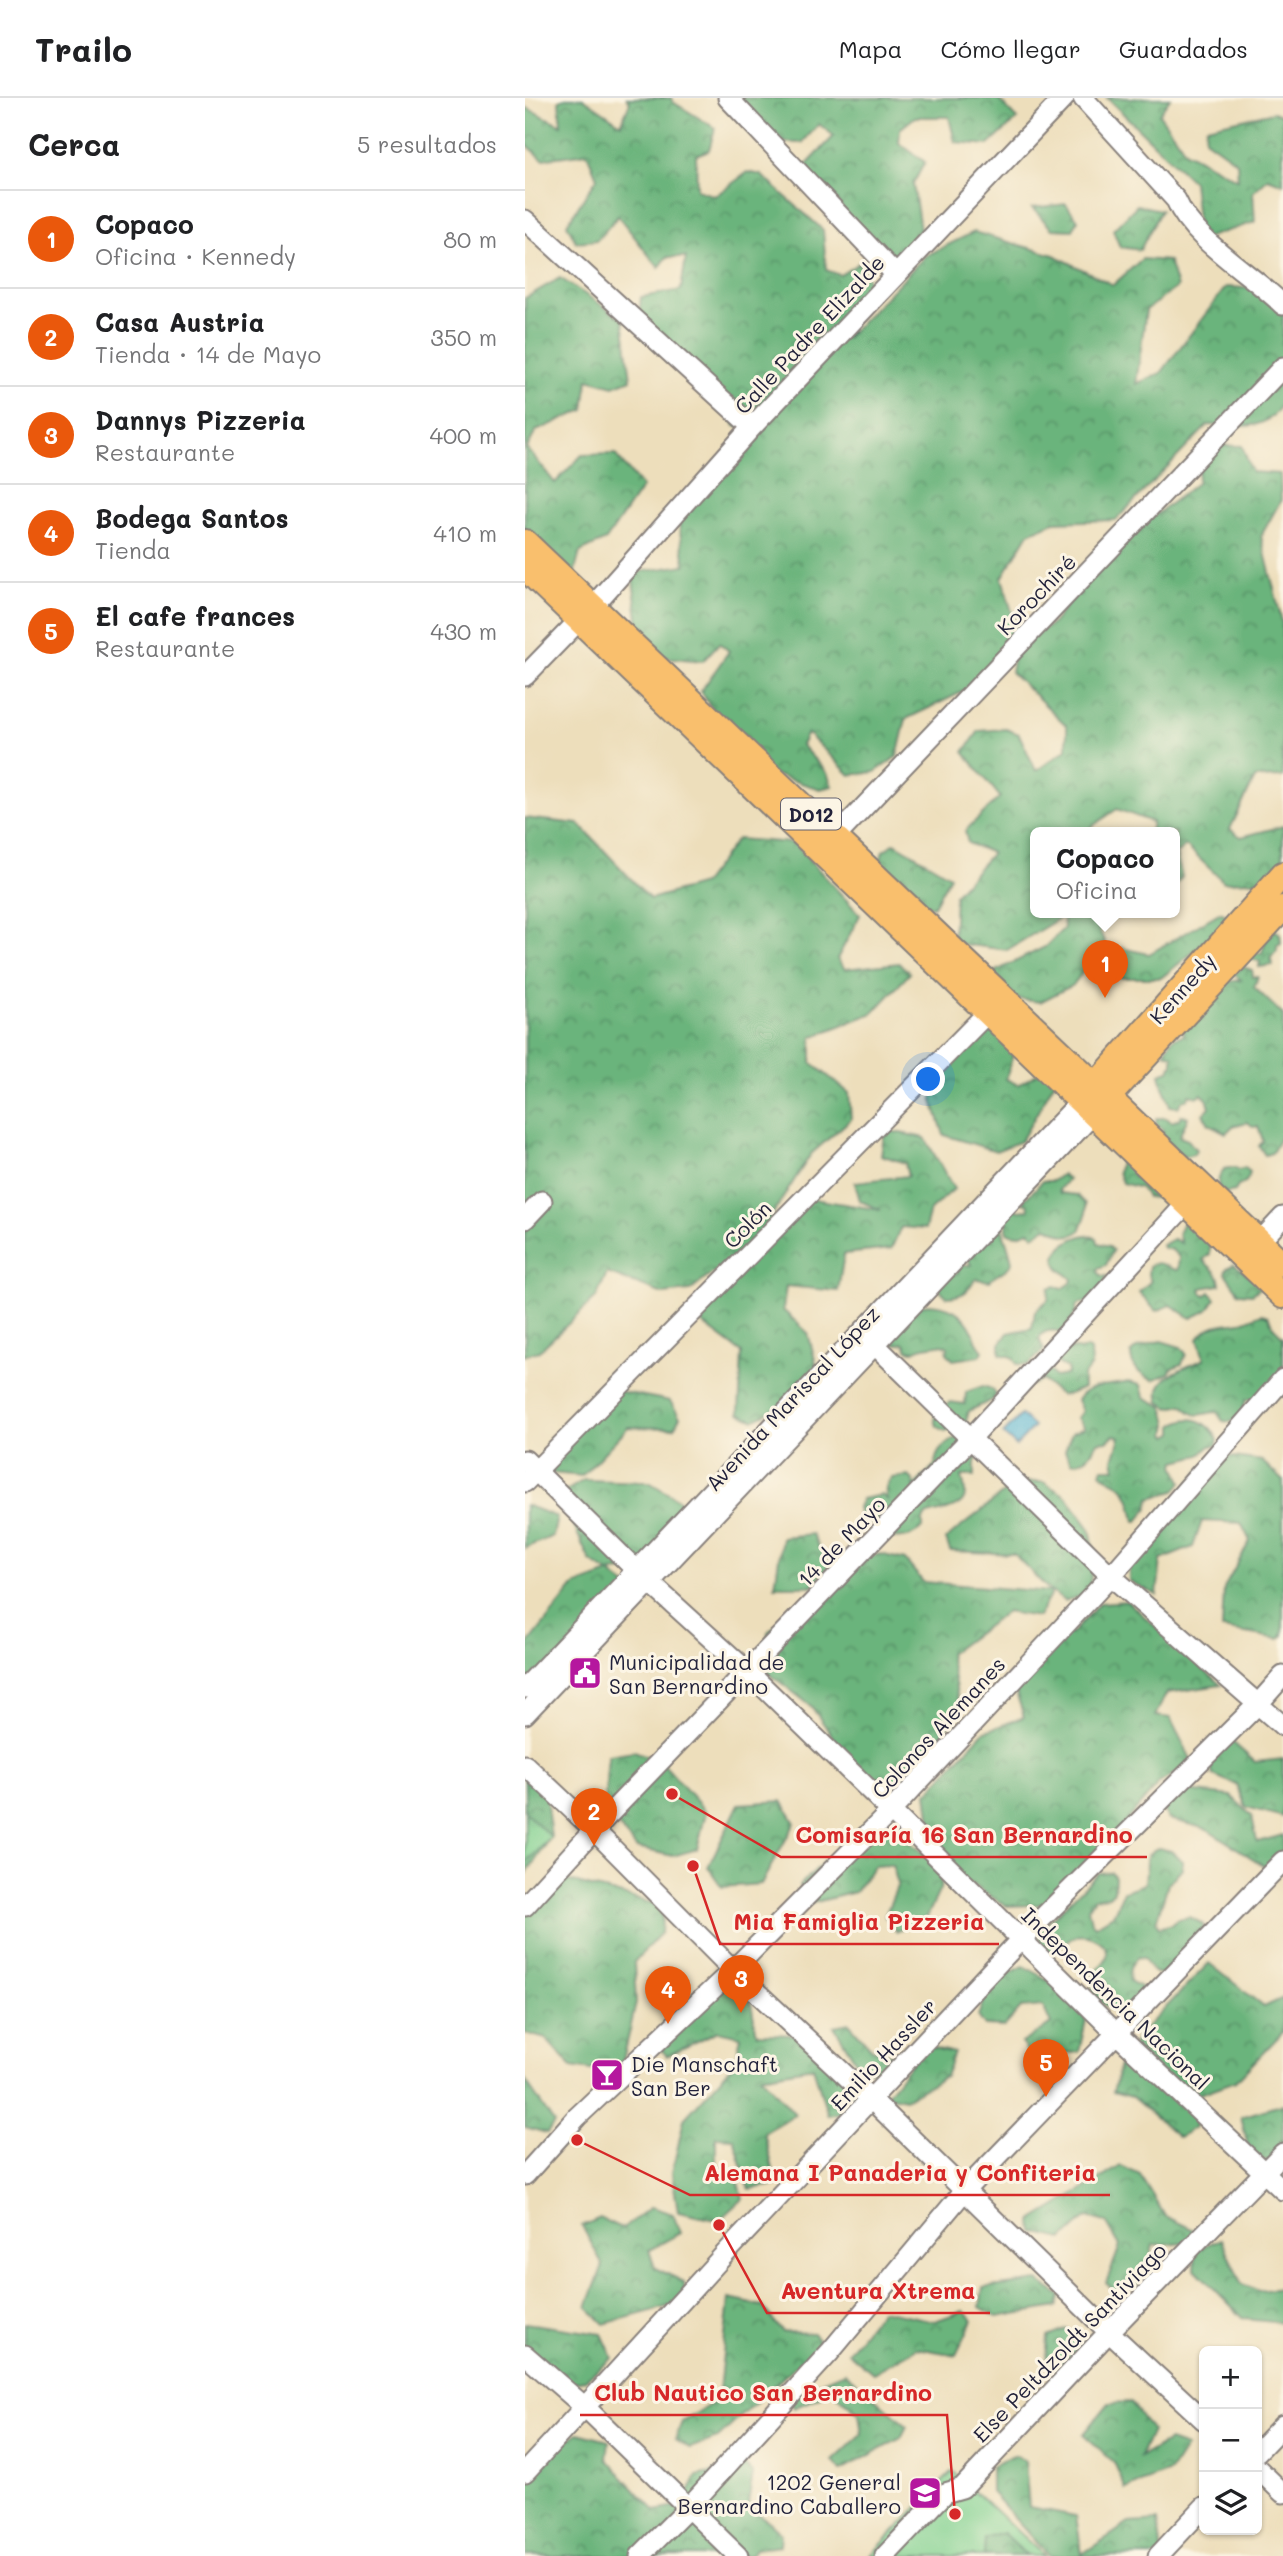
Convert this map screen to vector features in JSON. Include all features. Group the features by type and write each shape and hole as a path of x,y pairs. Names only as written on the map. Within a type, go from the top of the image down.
{"main road":[{"name":"D012","path":"525,542 586,612 1252,1250 1283,1296"},
{"name":"D012","path":"525,568 586,612"},
{"name":"Kennedy","path":"1094,1100 1283,874"},
{"name":"Kennedy","path":"1094,1100 1283,908"},
{"name":"D012","path":"1094,1100 1187,1203 1252,1250 1283,1264"}],"street":[{"path":"728,98 896,275"},
{"path":"1083,98 1176,200 1191,204 1256,272 1261,283 1283,305"},
{"name":"Calle Padre Elizalde","path":"525,676 1056,101"},
{"path":"525,220 752,428"},
{"name":"Korochiré","path":"829,845 1283,367"},
{"name":"Colón","path":"529,1471 995,1005"},
{"name":"Avenida Mariscal López","path":"525,1714 644,1577 1094,1100"},
{"path":"525,1219 542,1201"},
{"name":"14 de Mayo","path":"525,1906 594,1830 971,1438 1187,1203"},
{"path":"1252,1250 1283,1217"},
{"path":"868,1338 1111,1576 1283,1726"},
{"name":"Colonos Alemanes","path":"525,2175 577,2117 733,1970 891,1811 1111,1576 1283,1379"},
{"name":"Independencia Nacional","path":"529,1471 748,1672 1117,2034 1283,2190"},
{"name":"Avenida Mariscal López","path":"525,1688 644,1577"},
{"name":"Emilio Hassler","path":"525,2472 723,2256 872,2101 1022,1938 1259,1703 1283,1675"},
{"path":"525,1765 594,1830 733,1970 1199,2415"},
{"path":"640,2556 688,2508 830,2352 965,2190 1280,1869"},
{"name":"Else Peltdzoldt Santiviago","path":"885,2556 944,2493 962,2488 1283,2153"},
{"path":"525,2355 586,2407 738,2556"},
{"path":"1262,2447 1283,2426"},
{"path":"1261,2472 1283,2493"},
{"path":"1158,2556 1199,2512"}],"green space":[{"path":"583,98 621,124 630,102 627,98 671,98 673,102 715,128 709,150 696,155 697,190 715,196 748,172 761,175 823,230 826,270 840,275 859,263 872,287 845,339 925,256 974,232 1054,255 1113,285 1142,259 1169,261 1177,287 1146,310 1136,384 1161,373 1226,287 1268,289 1283,308 1283,400 1278,411 1262,423 1241,426 1208,425 1116,520 1054,522 1029,533 1002,578 1017,629 977,685 906,719 897,757 875,772 850,775 807,733 801,745 827,773 832,786 820,789 746,766 701,691 729,651 719,643 703,661 652,656 642,648 632,573 685,565 678,517 755,433 735,426 725,401 639,316 641,297 681,290 686,257 667,257 659,268 618,216 597,240 576,242 567,224 597,178 587,153 543,159 525,143 525,107 561,125 559,100"},
{"path":"739,98 997,98 1017,119 989,145 955,142 949,117 915,117 900,129 899,143 925,162 913,184 923,248 912,262 878,257 827,187 799,173 834,136 819,124 802,143 768,142"},
{"path":"1107,98 1170,98 1159,114 1186,152 1238,180 1237,162 1205,139 1206,127 1274,112 1283,116 1283,184 1268,178 1253,192 1255,222 1199,240 1193,182"},
{"path":"1066,204 1078,220 1073,230 1052,229 1032,208"},
{"path":"1137,205 1161,210 1140,250 1120,247 1113,230"},
{"path":"560,278 623,319 631,379 614,386 588,379 584,410 536,431 527,448 555,483 582,455 615,454 642,487 606,540 580,552 573,578 525,545 525,298"},
{"path":"1202,445 1242,446 1252,472 1280,474 1281,500 1261,536 1283,626 1283,777 1255,778 1230,829 1241,837 1283,826 1283,874 1277,880 1224,882 1186,846 1180,851 1180,827 1151,827 1152,822 1117,809 1091,827 1030,827 1030,918 1060,918 1007,950 953,943 955,894 992,853 968,843 965,831 1000,797 964,752 979,731 1006,729 1019,734 1036,771 1067,749 1067,726 1011,672 1015,647 1051,625 1109,551 1197,483"},
{"path":"525,818 579,824 650,899 703,884 737,839 794,843 860,915 837,959 845,969 899,963 910,973 873,1013 812,1037 812,1063 849,1093 851,1119 811,1154 758,1237 690,1291 663,1294 607,1273 596,1298 539,1351 525,1355"},
{"path":"895,843 950,876 933,907 874,883 883,851"},
{"path":"1221,912 1233,920 1161,978 1120,978 1111,968 1109,956 1121,948 1149,954"},
{"path":"1063,918 1094,918 1105,943 1073,985 1040,1002 1002,997 994,972 1045,947 1064,928"},
{"path":"1275,930 1280,934 1281,943 1277,945 1277,950 1270,959 1273,965 1259,967 1260,961 1251,956 1253,953 1262,953 1265,942"},
{"path":"1243,967 1252,970 1253,977 1258,977 1254,987 1283,1015 1283,1133 1272,1153 1265,1155 1259,1146 1263,1141 1258,1126 1254,1127 1247,1122 1233,1126 1226,1133 1209,1124 1203,1114 1210,1107 1202,1094 1197,1097 1189,1094 1188,1099 1182,1101 1178,1107 1170,1106 1160,1074 1169,1071 1173,1064 1173,1055 1164,1053 1173,1038 1184,1035 1182,1024 1204,1011 1206,1005 1227,982 1241,980 1234,974"},
{"path":"996,1022 1020,1030 1006,1079 1018,1085 1048,1067 1058,1076 1021,1141 996,1151 944,1135 932,1098 946,1070"},
{"path":"1181,1115 1188,1117 1180,1137 1188,1140 1196,1150 1194,1154 1183,1157 1161,1135 1163,1130 1156,1124 1156,1118 1166,1118 1172,1122"},
{"path":"885,1130 925,1138 954,1189 930,1210 925,1229 901,1227 891,1249 844,1254 838,1291 786,1286 783,1310 808,1333 818,1371 800,1394 754,1420 739,1413 742,1353 699,1321 702,1295 801,1197 881,1210 860,1201 855,1182 908,1176 905,1163 881,1155"},
{"path":"1121,1157 1165,1199 1147,1197 1141,1188 1122,1183 1118,1172"},
{"path":"1234,1167 1239,1170 1245,1168 1250,1172 1249,1177 1235,1191 1225,1193 1218,1187 1219,1178 1224,1169"},
{"path":"1062,1174 1068,1179 1059,1190 1060,1193 1077,1195 1086,1204 1086,1215 1080,1231 1063,1235 1047,1227 1034,1235 1030,1231 1016,1235 1007,1232 1007,1217 1011,1205 1018,1211 1028,1210 1027,1204 1022,1203 1042,1181 1053,1181"},
{"path":"1187,1219 1217,1236 1210,1246 1210,1254 1203,1260 1220,1281 1220,1285 1201,1288 1202,1293 1206,1295 1210,1292 1215,1299 1208,1310 1191,1318 1171,1305 1156,1311 1139,1292 1151,1281 1148,1275 1149,1266 1157,1263 1178,1270 1179,1257 1162,1245 1173,1239 1181,1243 1178,1234"},
{"path":"1001,1227 1012,1263 990,1281 976,1279 964,1293 947,1297 935,1285 947,1272 956,1274 962,1265 971,1265 968,1259 995,1228"},
{"path":"1086,1235 1097,1238 1098,1243 1109,1246 1113,1251 1106,1265 1099,1268 1098,1272 1102,1276 1107,1276 1097,1300 1077,1304 1075,1314 1062,1332 1043,1333 1039,1339 1044,1350 1028,1365 1017,1364 1012,1357 1000,1354 1000,1344 1008,1333 1032,1328 1035,1311 1048,1300 1049,1288 1056,1286 1062,1289 1071,1283 1072,1279 1058,1267 1056,1255 1064,1245"},
{"path":"1234,1264 1263,1286 1252,1294 1239,1293 1225,1273 1227,1268"},
{"path":"928,1304 949,1308 960,1315 969,1325 983,1351 980,1356 953,1360 947,1353 948,1347 943,1344 914,1351 908,1350 905,1343 891,1345 886,1338 916,1307"},
{"path":"1262,1314 1268,1316 1273,1327 1283,1337 1283,1395 1281,1393 1246,1400 1241,1415 1231,1422 1223,1421 1217,1412 1195,1415 1183,1405 1170,1408 1160,1402 1159,1393 1165,1379 1204,1359 1198,1339 1202,1334 1216,1326"},
{"path":"1161,1341 1181,1347 1186,1354 1182,1364 1154,1380 1137,1370 1132,1363 1131,1353 1137,1348"},
{"path":"1070,1348 1090,1350 1091,1366 1083,1376 1083,1388 1060,1395 1042,1380 1031,1385 1048,1368 1055,1377 1066,1375 1067,1368 1055,1362 1055,1358"},
{"path":"1128,1382 1141,1385 1144,1397 1164,1407 1168,1436 1174,1433 1174,1425 1188,1419 1206,1424 1218,1440 1217,1446 1210,1446 1200,1455 1176,1461 1182,1482 1175,1491 1150,1498 1148,1508 1138,1521 1135,1521 1131,1502 1124,1489 1101,1472 1103,1468 1115,1468 1113,1460 1120,1437 1114,1435 1107,1441 1097,1442 1093,1451 1081,1461 1071,1463 1065,1451 1072,1433 1084,1428 1077,1418 1082,1411 1077,1400 1082,1394 1093,1388"},
{"path":"983,1386 992,1389 996,1395 994,1399 969,1411 965,1425 945,1431 937,1426 935,1419 938,1410 950,1402 965,1404 966,1392"},
{"path":"602,1388 670,1401 680,1417 674,1428 628,1427 582,1476 541,1472 577,1429"},
{"path":"985,1427 990,1437 975,1462 975,1476 962,1476 965,1494 960,1503 925,1516 923,1528 905,1538 892,1537 888,1524 868,1523 860,1518 858,1507 862,1499 882,1495 887,1499 886,1488 892,1478 909,1476 914,1486 936,1464 940,1450 945,1445"},
{"path":"1214,1454 1262,1461 1283,1481 1283,1635 1279,1639 1222,1629 1224,1588 1250,1541 1241,1523 1202,1521 1193,1547 1161,1560 1157,1595 1129,1581 1128,1553"},
{"path":"584,1480 649,1482 679,1500 683,1533 666,1558 610,1573 630,1589 525,1690 525,1648 574,1586 609,1573 590,1561 560,1495"},
{"path":"1017,1482 1043,1482 1066,1496 1090,1529 1095,1555 1088,1594 1064,1601 1052,1592 1038,1617 1006,1612 949,1654 960,1708 904,1790 864,1781 811,1706 766,1671 768,1632 852,1561 880,1554 905,1560 923,1582 1051,1592 1014,1554 950,1551 946,1539"},
{"path":"525,1505 557,1517 553,1536 525,1548"},
{"path":"812,1534 829,1566 812,1586 775,1586 782,1537"},
{"path":"1127,1601 1221,1685 1167,1693 1155,1716 1170,1718 1193,1763 1159,1783 1056,1904 1007,1906 946,1870 934,1845 927,1793 983,1732 1024,1717 1012,1680 1033,1645 1072,1633 1100,1603"},
{"path":"1230,1740 1255,1762 1283,1759 1283,1817 1246,1807 1237,1785 1213,1775 1207,1757"},
{"path":"634,1751 661,1761 706,1812 697,1849 673,1856 636,1848 604,1807 608,1755"},
{"path":"525,1765 546,1797 551,1837 525,1876"},
{"path":"1161,1788 1231,1796 1252,1816 1257,1842 1283,1835 1283,1857 1266,1867 1207,1829 1168,1819 1160,1801"},
{"path":"782,1801 795,1823 761,1884 722,1887 708,1867 739,1804"},
{"path":"525,1812 551,1837 525,1864"},
{"path":"873,1815 933,1860 942,1885 927,1917 896,1931 885,1916 898,1884 892,1865 874,1866 855,1892 808,1904 800,1885"},
{"path":"1158,1848 1171,1851 1182,1861 1182,1868 1168,1884 1156,1922 1159,1928 1172,1924 1177,1919 1190,1917 1203,1924 1204,1931 1163,1974 1153,1972 1144,1958 1138,1957 1131,1965 1129,1977 1130,1981 1142,1988 1142,1994 1124,2013 1118,2014 1096,2002 1092,1996 1094,1972 1105,1961 1107,1954 1103,1944 1099,1940 1081,1935 1070,1939 1052,1953 1042,1945 1039,1932 1098,1873 1111,1872 1115,1877 1114,1891 1109,1896 1095,1898 1088,1909 1091,1922 1095,1926 1113,1915 1124,1891 1144,1884 1146,1859"},
{"path":"562,1879 663,1906 661,1933 634,1962 636,2003 622,2065 611,2073 572,2067 546,2039 525,2033 525,1899"},
{"path":"1209,1963 1264,2007 1283,1998 1283,2032 1236,2081 1197,2095 1195,2127 1179,2137 1132,2097 1113,2092 1120,2065 1139,2035"},
{"path":"1024,1966 1066,1990 1086,2020 1079,2052 1032,2058 1021,2043 1051,2024 1043,2006 1021,2008 1004,2027 985,2026 978,2016 990,1983"},
{"path":"722,1983 747,1984 757,2034 803,2035 859,2095 848,2111 828,2115 813,2067 761,2076 795,2114 764,2133 777,2185 749,2189 734,2138 716,2137 716,2163 738,2178 743,2199 719,2221 678,2212 672,2173 684,2119 735,2063 741,2036 718,2031 667,2056 658,2046"},
{"path":"849,2023 872,2049 898,2056 894,2069 861,2070 834,2026"},
{"path":"925,2046 954,2053 945,2076 905,2099 886,2095"},
{"path":"525,2080 554,2123 547,2133 525,2127"},
{"path":"1283,2104 1283,2158 1276,2164 1250,2155 1241,2117"},
{"path":"1121,2166 1140,2175 1165,2216 1194,2230 1187,2242 1153,2245 1147,2278 1120,2296 1106,2283 1120,2246 1106,2222 1087,2217 1063,2239 1033,2232 1032,2221"},
{"path":"651,2207 673,2214 680,2233 649,2250 655,2268 684,2282 685,2302 604,2324 587,2307 603,2265 582,2226 600,2218 623,2229"},
{"path":"1221,2239 1241,2283 1258,2291 1283,2288 1283,2323 1244,2319 1195,2269 1196,2249"},
{"path":"1038,2281 1061,2296 1057,2307 997,2317 980,2307 983,2288"},
{"path":"729,2299 762,2306 783,2332 813,2333 820,2343 718,2438 690,2448 675,2439 682,2422 718,2400"},
{"path":"881,2310 935,2321 963,2311 973,2320 956,2355 917,2348 873,2373 848,2352"},
{"path":"525,2323 602,2334 613,2358 584,2380 552,2388 525,2360"},
{"path":"1068,2329 1084,2342 1078,2368 1057,2370 1046,2363 1048,2337"},
{"path":"844,2372 907,2426 901,2438 841,2471 833,2461 862,2434 859,2414 833,2391 794,2408 787,2396"},
{"path":"1131,2402 1152,2431 1140,2457 1169,2441 1186,2447 1170,2472 1126,2489 1114,2462 1083,2435 1109,2403"},
{"path":"578,2433 609,2441 607,2459 655,2511 681,2506 697,2476 744,2465 753,2474 748,2504 781,2533 780,2546 755,2549 750,2556 525,2556 525,2471"},
{"path":"1015,2455 1025,2462 1029,2507 1076,2516 1082,2554 1129,2523 1158,2521 1162,2556 1048,2556 991,2492 991,2467"},
{"path":"953,2471 1044,2556 870,2556"},
{"path":"1003,2533 1027,2556 984,2556 985,2539"}],"water":[{"path":"1021,1415 1034,1427 1016,1446 1003,1434"}],"place":[{"name":"Copaco","path":"1105,998"},
{"name":"Municipalidad de San Bernardino","path":"585,1673"},
{"name":"Comisaría 16 San Bernardino","path":"672,1794"},
{"name":"Casa Austria","path":"594,1846"},
{"name":"Mia Famiglia Pizzeria","path":"693,1866"},
{"name":"Dannys Pizzeria","path":"741,2013"},
{"name":"Bodega Santos","path":"668,2024"},
{"name":"Die Manschaft San Ber","path":"607,2075"},
{"name":"El cafe frances","path":"1046,2097"},
{"name":"Alemana I Panaderia y Confiteria","path":"577,2140"},
{"name":"Aventura Xtrema","path":"719,2225"},
{"name":"1202 General Bernardino Caballero","path":"925,2493"},
{"name":"Club Nautico San Bernardino","path":"955,2514"}]}
